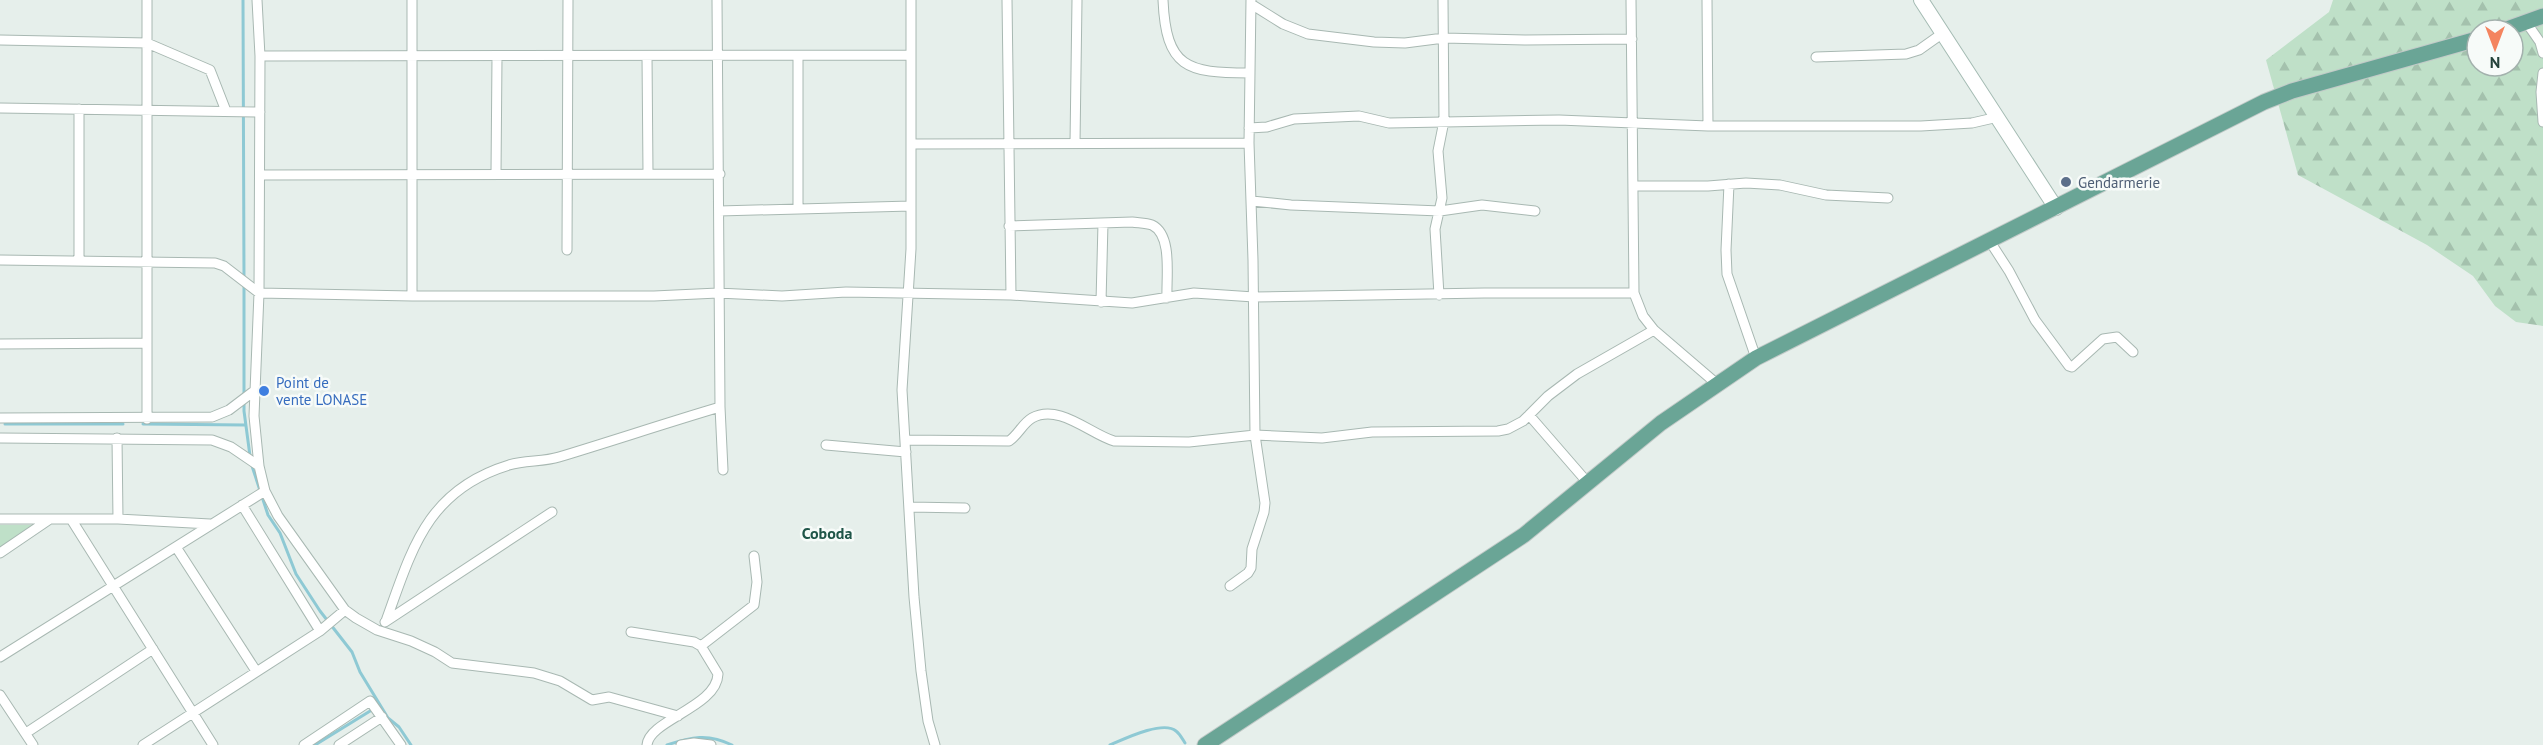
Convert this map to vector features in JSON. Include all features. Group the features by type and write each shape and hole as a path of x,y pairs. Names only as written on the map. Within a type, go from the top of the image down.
{"main road":[{"path":"1921,0 2056,208"},
{"path":"2526,22 2543,15"},
{"path":"1213,743 1524,535 1661,423 1756,358 2169,149 2281,95 2465,42"}],"street":[{"path":"147,0 147,419"},
{"path":"257,0 260,56 260,176 259,293 254,391 259,466 264,491 278,516 345,610 376,630 411,641 459,666 534,673 560,681 592,700 609,697 678,716"},
{"path":"412,0 412,297"},
{"path":"567,250 568,0"},
{"path":"717,0 720,174 718,293 723,470"},
{"path":"911,0 911,206 909,294 903,372 905,440 914,597 921,671 928,721 935,745"},
{"path":"1007,0 1011,295"},
{"path":"1075,142 1077,0"},
{"path":"1163,0 1164,28 1169,44 1179,58 1191,68 1201,71 1249,73"},
{"path":"1439,295 1435,229 1440,211 1442,188 1438,152 1444,121 1443,0"},
{"path":"1631,0 1634,293 1643,316 1654,330 1717,384"},
{"path":"1707,0 1708,126"},
{"path":"1230,586 1248,573 1254,540 1264,512 1255,435 1254,297 1249,143 1251,2"},
{"path":"1251,2 1283,24 1308,34 1405,43 1444,38 1632,39"},
{"path":"2526,22 2540,42 2543,53"},
{"path":"1816,57 1906,54 1919,50 1943,33"},
{"path":"0,40 147,43 210,70 226,111"},
{"path":"260,56 910,55"},
{"path":"647,56 648,174"},
{"path":"798,56 798,208"},
{"path":"496,173 497,57"},
{"path":"2543,73 2541,110 2543,122"},
{"path":"0,108 260,112"},
{"path":"78,109 79,261"},
{"path":"1249,128 1267,127 1294,119 1359,116 1389,123 1559,120 1708,126 1921,126 1972,123 1998,117"},
{"path":"911,144 1249,143"},
{"path":"260,176 411,173 720,174"},
{"path":"1729,184 1727,274 1756,358"},
{"path":"1634,186 1780,185 1826,195 1888,198"},
{"path":"1252,201 1291,205 1440,211 1482,205 1535,211"},
{"path":"719,211 911,206"},
{"path":"1009,226 1132,222 1152,225 1161,233 1166,242 1167,298"},
{"path":"1101,302 1103,223"},
{"path":"1989,240 2009,271 2035,320 2069,366 2072,367 2108,337 2117,337 2133,352"},
{"path":"0,260 148,264 215,263 224,266 259,293 412,297 616,295 654,297 718,293 782,296 846,292 1011,295 1132,303 1194,293 1254,297 1634,293"},
{"path":"905,440 1009,441 1030,419 1042,415 1053,415 1084,424 1105,438 1114,441 1189,442 1255,435 1322,438 1372,432 1497,431 1516,425 1529,416 1548,396 1578,374 1654,330"},
{"path":"0,344 147,343"},
{"path":"0,418 212,417 228,410 254,391"},
{"path":"386,621 413,546 421,531 446,501 469,482 512,464 555,458 720,407"},
{"path":"1529,416 1588,483"},
{"path":"134,418 134,438"},
{"path":"0,438 134,438 222,442 259,466"},
{"path":"117,438 118,519"},
{"path":"826,445 906,452"},
{"path":"0,657 264,491"},
{"path":"242,505 320,631"},
{"path":"910,507 965,508"},
{"path":"376,630 386,621 552,512"},
{"path":"0,519 118,519 212,524"},
{"path":"0,553 51,519"},
{"path":"71,519 213,745"},
{"path":"176,547 256,672"},
{"path":"701,646 754,605 757,582 754,556"},
{"path":"143,745 320,631 345,610"},
{"path":"631,632 683,639 701,646 718,674 716,684 701,701 651,735 647,745"},
{"path":"26,733 153,649"},
{"path":"0,694 33,745"},
{"path":"304,745 370,701 401,745"},
{"path":"339,745 382,717"},
{"path":"681,745 694,743 711,745"}],"green space":[{"path":"2333,0 2543,0 2543,326 2516,322 2495,306 2473,276 2427,245 2298,175 2266,60 2329,12"},
{"path":"0,525 37,525 0,548"}],"waterway":[{"path":"243,0 244,280"},
{"path":"244,286 244,411 250,456"},
{"path":"5,424 123,424"},
{"path":"143,424 245,425"},
{"path":"251,463 268,515 280,533 296,574 320,611 352,652 360,672 388,718 399,727 411,745"},
{"path":"315,745 375,708"},
{"path":"1110,745 1143,732 1162,728 1176,731 1185,743"},
{"path":"667,745 700,738 715,739 732,745"}],"place":[{"name":"Gendarmerie","path":"2066,182"},
{"name":"Point de vente LONASE","path":"264,391"}],"district":[{"name":"Coboda","path":"827,533"}]}
